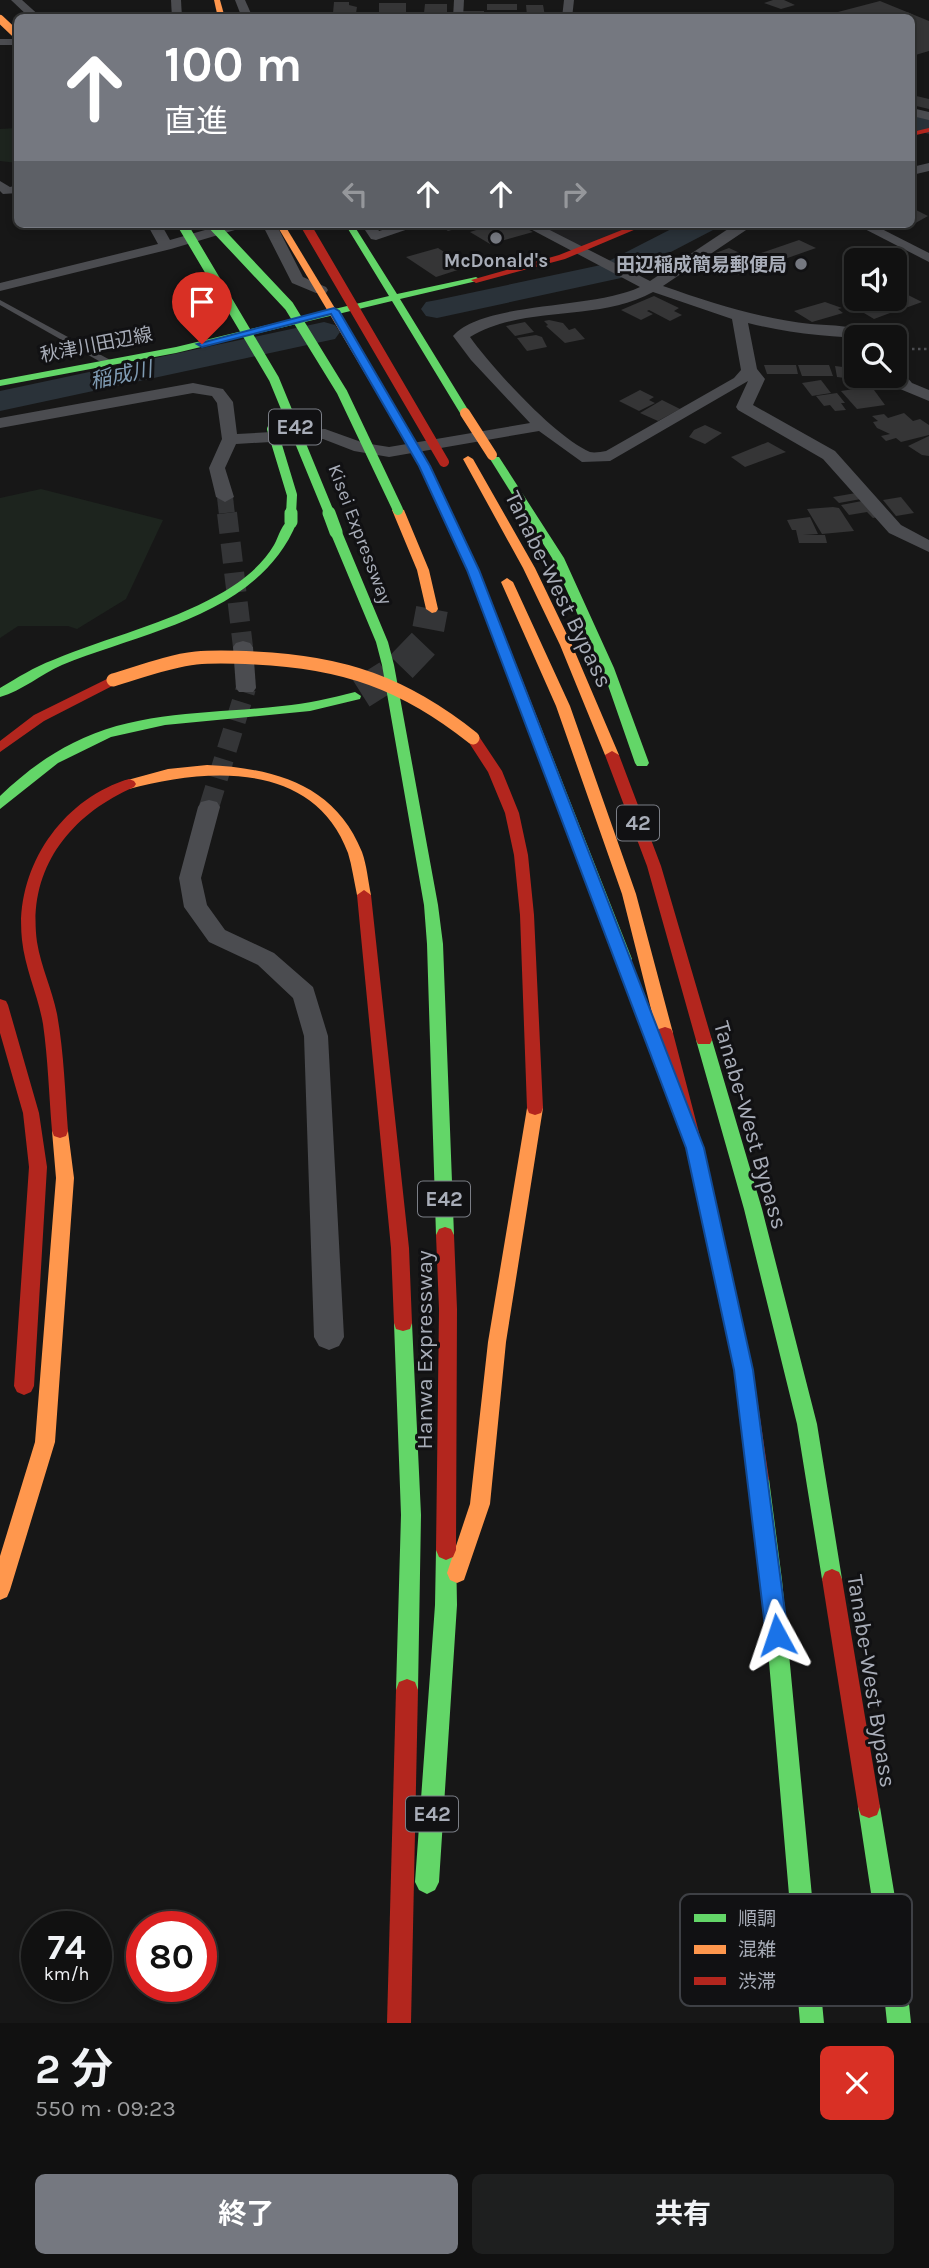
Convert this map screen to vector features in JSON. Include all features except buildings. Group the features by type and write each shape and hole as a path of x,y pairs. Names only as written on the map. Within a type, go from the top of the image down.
{"main road":[{"path":"0,19 14,32"},
{"name":"Kisei Expressway","path":"184,228 274,379 382,642 390,679"},
{"path":"216,228 289,306 342,392 398,510 422,570 432,609"},
{"path":"282,228 424,466 473,570 630,976"},
{"path":"307,228 448,468"},
{"path":"352,228 395,298"},
{"name":"秋津川田辺線","path":"0,383 215,341 334,311 519,271 582,252 635,228"},
{"path":"369,295 386,323"},
{"name":"42","path":"395,298 558,558 608,668 649,785"},
{"path":"243,327 254,377"},
{"path":"0,694 53,664 188,611 228,592 263,568 282,544 291,522 292,495 267,414"},
{"name":"Tanabe-West Bypass","path":"447,425 528,568 561,634 654,866 753,1209 807,1424 883,1894"},
{"name":"Tanabe-West Bypass","path":"500,568 563,706 601,810 629,894 695,1148 744,1370 769,1553 800,1894"},
{"path":"0,748 54,709 113,680 196,658 287,657 363,671 415,693 452,717 473,738 495,771 512,813 521,855 527,915 536,1100 497,1342 480,1504 446,1605"},
{"name":"Hanwa Expressway","path":"390,679 431,905 435,944 448,1309 446,1605 425,1893"},
{"path":"0,804 19,781 54,755 105,732 169,719 283,712 334,704 355,696"},
{"path":"0,1590 45,1442 65,1178 48,1010 29,937 33,879 55,837 85,806 117,788 153,776 186,770 245,770 279,779 322,801 338,819 362,871 400,1248 411,1515 399,2023"},
{"name":"42","path":"639,1000 695,1148"},
{"path":"0,1005 31,1112 38,1167 23,1399"},
{"name":"42","path":"712,1008 753,1209"},
{"path":"10,1558 16,1478"},
{"path":"412,2023 416,1984"}],"street":[{"path":"16,0 32,14"},
{"path":"156,228 166,246"},
{"path":"0,287 166,246 227,228"},
{"path":"271,228 297,280 321,290"},
{"path":"371,228 376,236 403,228"},
{"path":"536,228 631,279 739,317 771,324 844,332"},
{"path":"742,228 649,286 616,301 592,307 525,314 470,328 461,336 476,357 542,426 588,458 610,456 740,381 749,370"},
{"path":"870,228 929,258"},
{"path":"739,317 749,370 757,379 744,407 830,455 895,529 929,547"},
{"path":"907,386 929,396"},
{"path":"0,423 193,388 217,392 225,402 230,439 217,468 225,497"},
{"path":"230,439 325,435 360,447 389,452 542,426"},
{"path":"243,647 246,688"},
{"path":"209,807 190,878 196,907 217,936 266,959 304,994 316,1036 329,1337"}],"lane":[{"path":"0,302 109,363"}],"path":[{"path":"907,349 929,349"}],"shaded area":[{"path":"14,128 14,163 0,161 0,129"},
{"path":"536,228 635,228 582,252"},
{"path":"685,228 705,228 626,267 620,265 654,243"},
{"path":"41,489 163,520 126,599 77,629 68,626 18,626 0,638 0,498"}],"waterway":[{"path":"915,122 929,126"},
{"name":"稲成川","path":"437,309 610,272 695,228"},
{"name":"稲成川","path":"0,401 324,332"}],"tunnel":[{"path":"225,497 227,515"},
{"path":"227,513 243,647"},
{"path":"361,693 399,669 426,641 432,609"},
{"path":"209,807 246,688"}],"traffic: fast":[{"path":"184,228 274,379 318,481 336,532"},
{"path":"216,228 289,306 342,392 398,510"},
{"path":"351,228 465,413"},
{"path":"0,383 176,350 476,280"},
{"path":"272,429 292,495 291,522"},
{"path":"495,459 558,558 608,668 642,763"},
{"path":"0,693 56,663 168,622 224,596 248,581 267,563 281,544 291,522"},
{"path":"336,532 382,642 388,665 431,905 435,944 445,1235"},
{"path":"0,804 53,760 106,734 165,721 295,709 355,696"},
{"path":"533,725 624,959"},
{"path":"704,1040 753,1209 807,1424 832,1579"},
{"path":"403,1323 411,1515 407,1690"},
{"path":"759,1479 772,1580 800,1894"},
{"path":"427,1882 446,1605 446,1550"},
{"path":"869,1807 883,1894"},
{"path":"810,2006 812,2023"},
{"path":"897,2006 899,2023"}],"traffic: slow":[{"path":"217,0 221,14"},
{"path":"0,19 14,32"},
{"path":"282,228 400,424"},
{"path":"465,413 492,455"},
{"path":"468,459 529,568 566,645 612,755"},
{"path":"424,466 473,570 533,725"},
{"path":"398,510 423,570 432,609"},
{"path":"507,582 563,706 629,894 665,1033"},
{"path":"113,680 195,658 281,659 312,663 341,668 396,687 448,718 473,738"},
{"path":"129,784 168,774 207,769 245,771 280,780 311,796 336,820 355,853 364,895"},
{"path":"457,1573 480,1504 497,1342 535,1108"},
{"path":"0,1590 45,1442 65,1178 60,1131"}],"traffic: jam":[{"path":"915,133 929,130"},
{"path":"307,228 444,462"},
{"path":"476,280 562,257 635,228"},
{"path":"0,748 39,718 113,680"},
{"path":"473,738 495,771 512,813 521,855 527,915 535,1108"},
{"path":"612,755 654,866 704,1040"},
{"path":"60,1131 51,1024 29,936 33,887 52,843 67,824 85,807 129,784"},
{"path":"364,895 400,1248 403,1323"},
{"path":"0,1005 31,1113 38,1167 24,1386"},
{"path":"665,1033 695,1148 744,1370 759,1479"},
{"path":"445,1235 448,1309 446,1550"},
{"path":"832,1579 869,1807"},
{"path":"399,2023 407,1690"}],"place":[{"name":"McDonald's","path":"496,238"},
{"name":"田辺稲成簡易郵便局","path":"801,264"}],"route":[{"path":"202,344 334,311 424,466 473,570 695,1148 744,1370 777,1635"}]}
